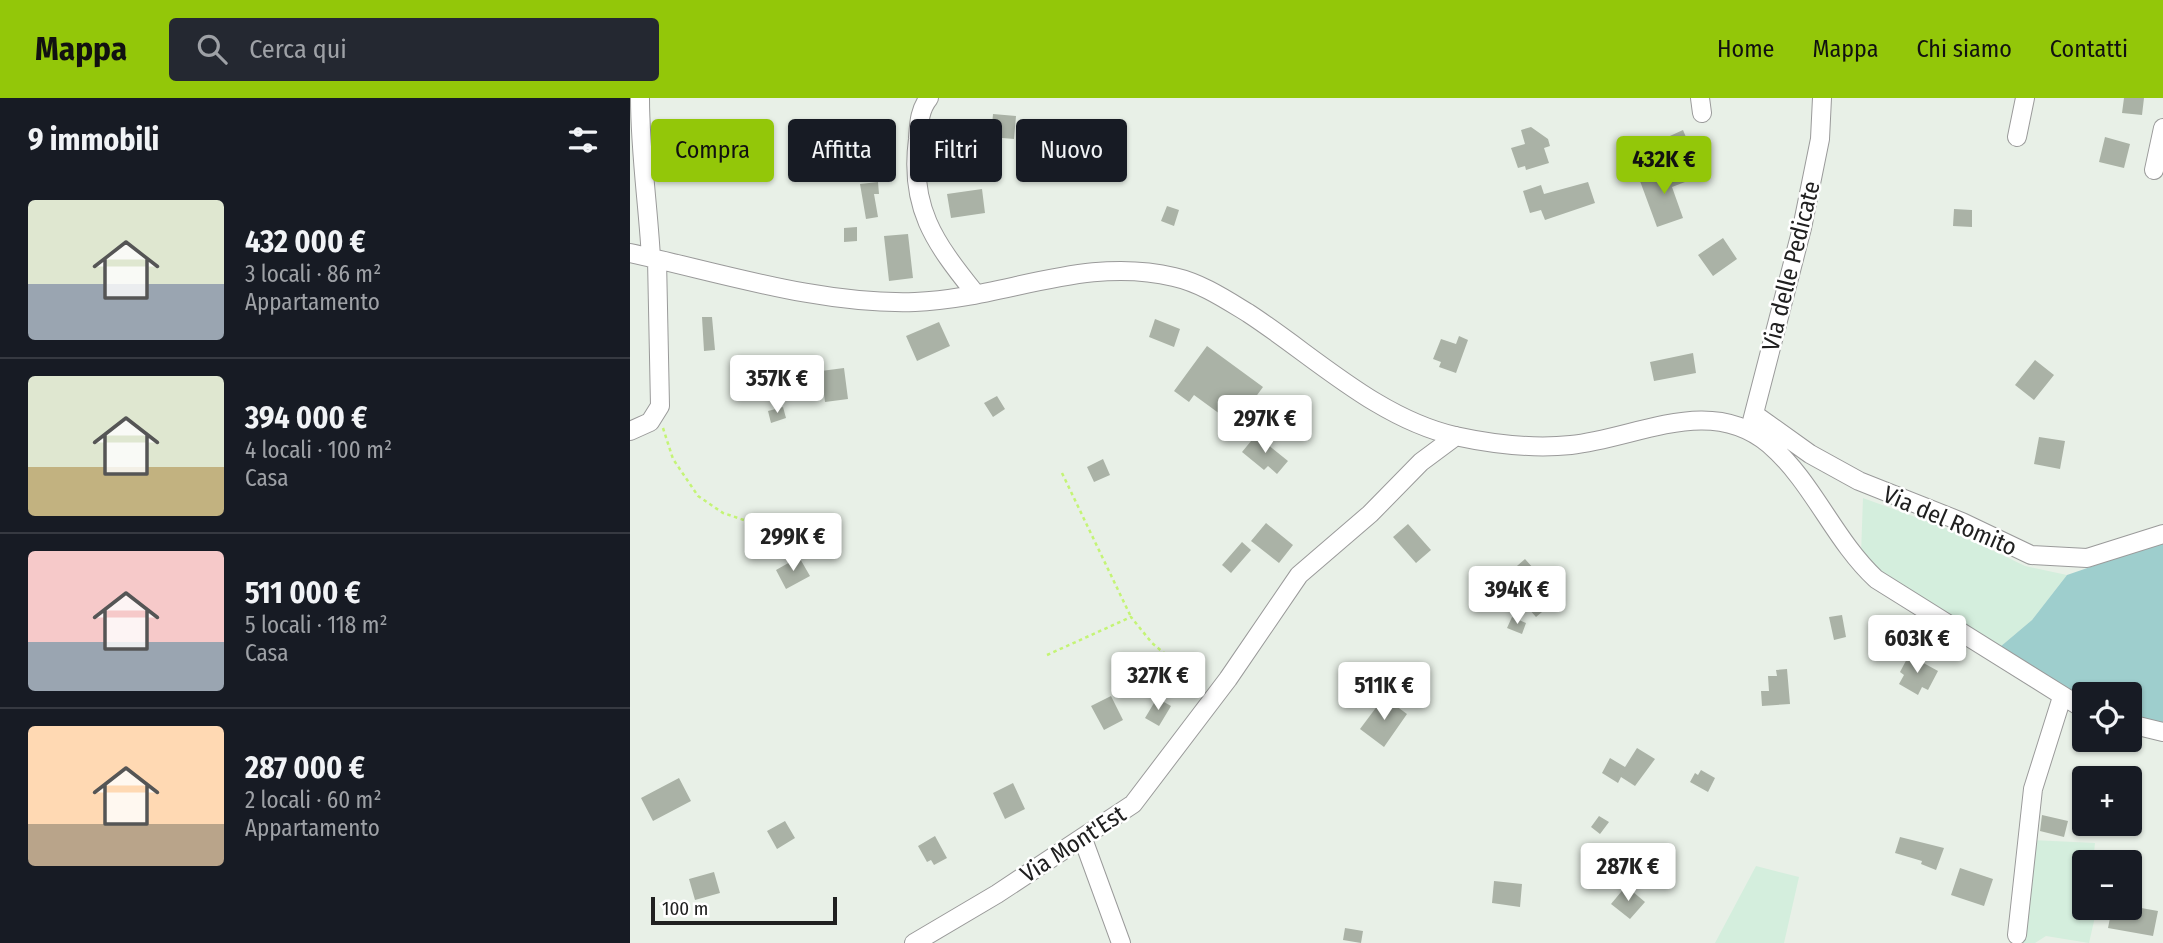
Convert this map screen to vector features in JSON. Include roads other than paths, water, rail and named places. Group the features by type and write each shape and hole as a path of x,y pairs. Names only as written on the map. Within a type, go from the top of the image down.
{"street":[{"path":"630,431 650,422 659,411 654,258 647,187 640,149 640,98"},
{"name":"Via delle Pedicate","path":"1751,423 1802,228 1821,133 1822,98"},
{"path":"2017,137 2025,98"},
{"path":"924,102 916,160 920,208 936,240 975,293"},
{"path":"2154,170 2163,128"},
{"path":"630,253 858,299 922,302 1080,273 1127,272 1176,277 1195,284 1241,309 1387,409 1421,426 1456,436 1511,444 1565,446 1705,418 1751,423 1789,464 1850,550 1876,579 2072,702"},
{"name":"Via del Romito","path":"1751,423 1859,481 1962,522 2031,555 2087,558 2163,534"},
{"name":"Via Mont'Est","path":"914,943 1083,839 1117,817 1140,797 1305,569 1370,513 1421,462 1456,436"},
{"path":"2017,935 2033,789 2062,697"},
{"path":"2142,727 2163,732"},
{"path":"1083,839 1121,943"}]}
